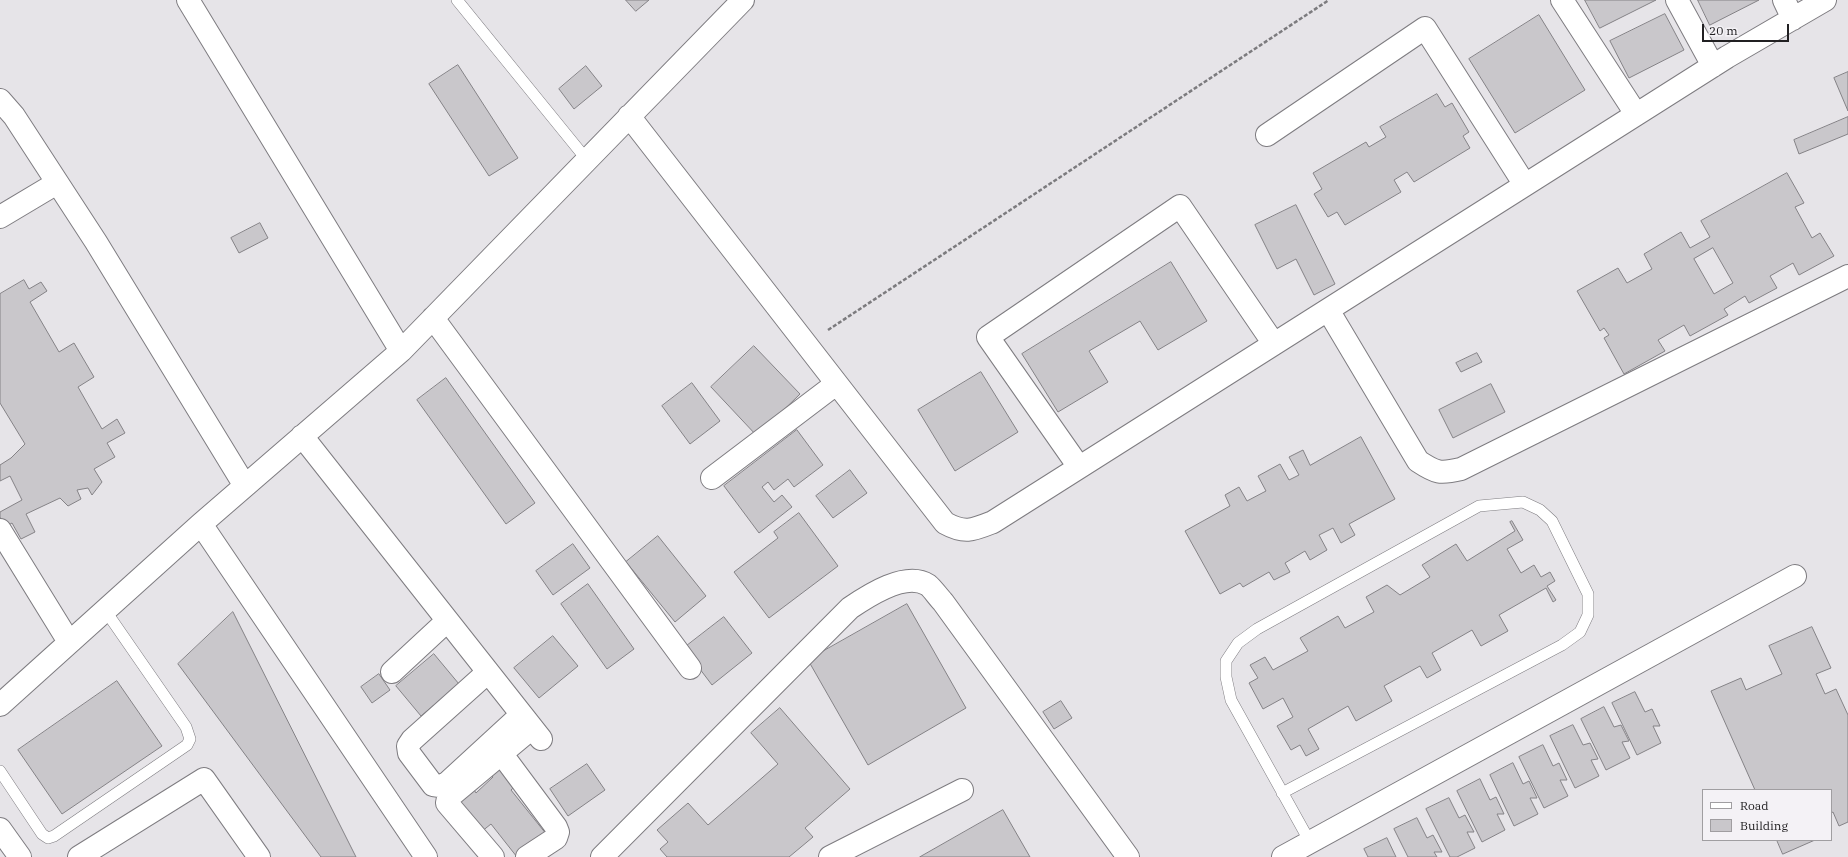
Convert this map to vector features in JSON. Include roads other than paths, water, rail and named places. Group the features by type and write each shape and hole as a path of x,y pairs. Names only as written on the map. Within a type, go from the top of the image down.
{"street":[{"path":"188,0 401,350"},
{"path":"0,705 201,524 401,350 743,0"},
{"path":"1562,0 1636,114"},
{"path":"1677,0 1713,66"},
{"path":"629,116 945,523 958,530 975,529 993,522 1713,66 1788,9 1825,0"},
{"path":"1267,134 1425,28 1525,185"},
{"path":"0,100 14,116 96,242 245,486"},
{"path":"0,217 57,183"},
{"path":"1079,467 988,337 1180,206 1274,344"},
{"path":"1328,310 1418,461 1430,469 1444,473 1461,469 1848,276"},
{"path":"433,318 690,668"},
{"path":"712,478 836,384"},
{"path":"302,436 531,727"},
{"path":"201,524 426,857"},
{"path":"0,530 69,642"},
{"path":"1283,857 1794,576"},
{"path":"602,857 850,608 869,595 910,580 928,586 943,602 1128,857"},
{"path":"392,672 447,621"},
{"path":"488,672 412,740 408,746 409,753 434,784 440,786 448,783 531,727"},
{"path":"493,857 447,803 450,795 531,727"},
{"path":"501,753 556,827 558,832 556,838 527,857"},
{"path":"79,857 204,779 256,856"},
{"path":"830,857 962,790"},
{"path":"0,829 20,857"}],"lane":[{"path":"457,0 587,160"},
{"path":"1282,793 1562,646 1580,632 1588,615 1588,594 1552,521 1540,510 1523,502 1479,506 1257,629 1238,643 1226,661 1226,677 1231,700 1282,793 1310,842"},
{"path":"0,772 42,834 48,838 54,836 186,745 190,739 186,727 105,610"}]}
